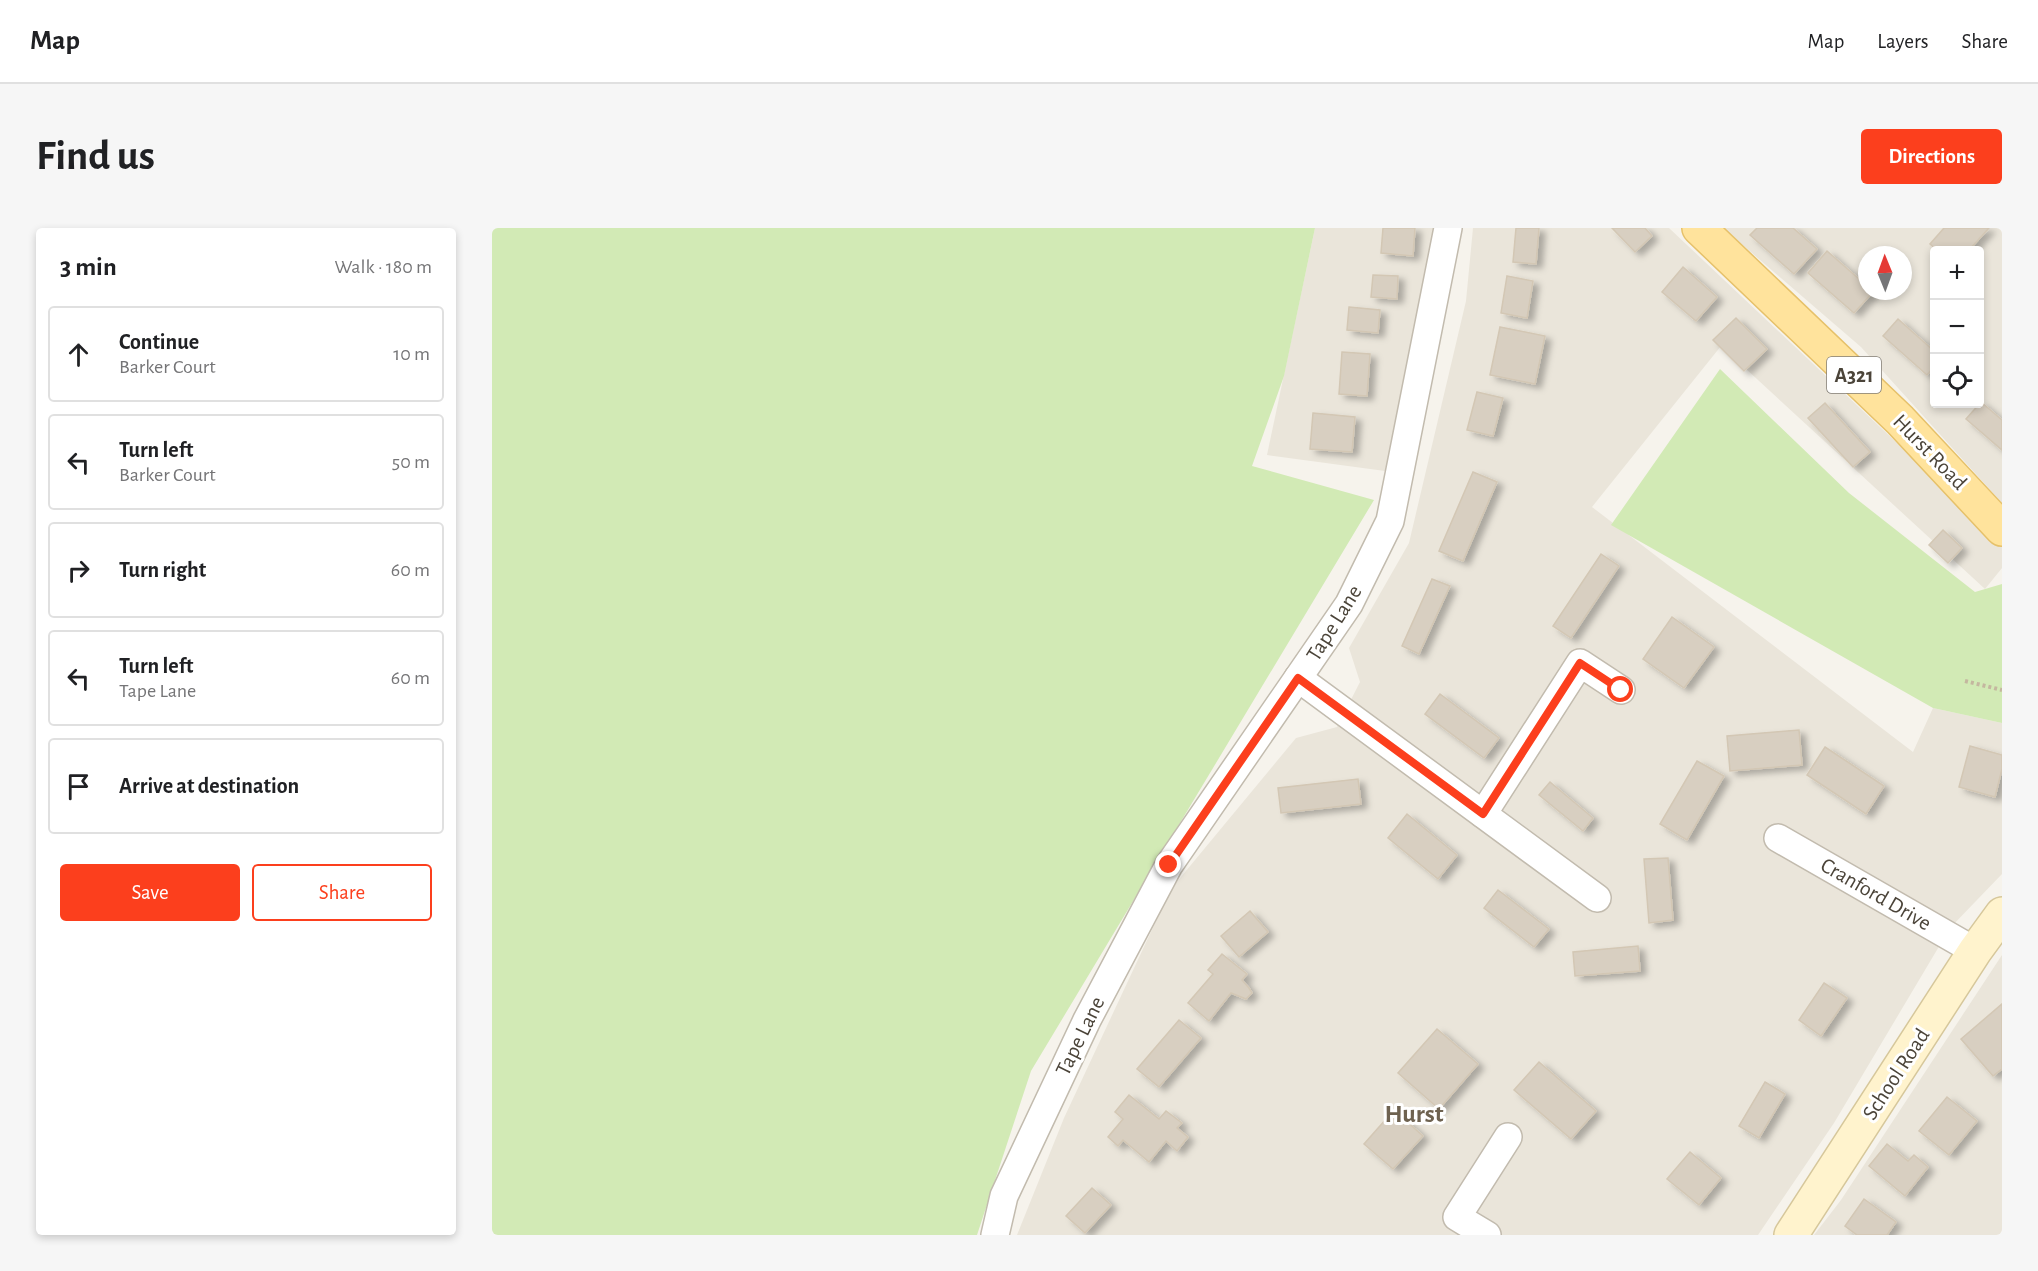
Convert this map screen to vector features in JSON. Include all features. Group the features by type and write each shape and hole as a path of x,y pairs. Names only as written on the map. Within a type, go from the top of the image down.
{"main road":[{"name":"Hurst Road","path":"1699,228 1900,420 2002,529"}],"street":[{"name":"Tape Lane","path":"995,1235 1004,1196 1009,1185 1087,1020 1169,865 1349,604 1390,521 1448,228"},
{"path":"1483,814 1580,663 1621,690"},
{"path":"1298,678 1597,898"},
{"name":"Cranford Drive","path":"1778,838 1975,951"},
{"name":"School Road","path":"1791,1235 1975,951 2002,914"},
{"path":"1486,1235 1457,1217 1508,1137"}],"path":[{"path":"1965,681 2002,690"}],"shaded area":[{"path":"1315,228 1438,228 1385,471 1267,455"},
{"path":"1473,228 1669,228 2002,542 2002,568 1985,589 1721,346 1592,507 1913,752 1933,708 2002,723 2002,874 1950,928 1834,1123 1758,1235 1017,1235 1064,1118 1171,889 1296,738 1337,727 1360,682 1349,648 1409,543 1466,301"},
{"path":"1723,228 2002,228 2002,503 1861,347"},
{"path":"2002,955 2002,1235 1814,1235 1841,1200"}],"green space":[{"path":"492,228 1315,228 1284,376 1252,466 1374,500 1031,1071 977,1235 492,1235"},
{"path":"1720,369 1849,493 1975,592 2002,584 2002,723 1933,708 1611,525"}],"building":[{"path":"1383,228 1415,228 1413,256 1381,253"},
{"path":"1516,228 1539,228 1536,264 1513,262"},
{"path":"1612,228 1645,228 1652,236 1635,252"},
{"path":"1757,228 1793,228 1817,249 1794,274 1750,235"},
{"path":"1944,228 1989,228 1973,246 1932,246 1930,244"},
{"path":"1827,251 1858,278 1858,300 1866,300 1854,313 1808,273"},
{"path":"1683,267 1717,297 1696,321 1662,292"},
{"path":"1373,275 1398,276 1397,299 1371,297"},
{"path":"1507,276 1533,281 1527,318 1501,313"},
{"path":"1349,307 1380,310 1378,333 1347,330"},
{"path":"1736,318 1767,349 1744,371 1713,340"},
{"path":"1898,319 1930,347 1930,372 1927,375 1883,336"},
{"path":"1500,327 1545,336 1535,384 1490,375"},
{"path":"1342,352 1370,354 1367,396 1339,394"},
{"path":"1477,392 1503,398 1493,436 1467,430"},
{"path":"1825,403 1870,452 1853,467 1808,418"},
{"path":"1984,405 2002,420 2002,450 1966,419 1976,408 1984,408"},
{"path":"1313,413 1355,417 1352,452 1310,449"},
{"path":"1473,472 1497,482 1463,561 1439,551"},
{"path":"1943,530 1962,548 1948,563 1929,545"},
{"path":"1601,554 1619,566 1571,638 1553,626"},
{"path":"1432,579 1450,586 1419,654 1402,646"},
{"path":"1672,617 1714,647 1684,688 1643,659"},
{"path":"1440,694 1499,738 1484,758 1425,714"},
{"path":"1799,730 1802,765 1730,771 1727,736"},
{"path":"1970,746 2002,755 2002,769 1995,797 1959,787"},
{"path":"1825,747 1884,786 1866,814 1807,775"},
{"path":"1697,761 1724,776 1687,840 1660,824"},
{"path":"1358,779 1361,804 1281,813 1278,788"},
{"path":"1550,782 1593,818 1583,831 1539,795"},
{"path":"1407,814 1457,855 1438,879 1388,838"},
{"path":"1668,858 1673,920 1649,923 1644,859"},
{"path":"1498,890 1549,929 1534,947 1484,908"},
{"path":"1250,911 1268,932 1239,957 1221,936"},
{"path":"1638,946 1640,971 1575,976 1573,952"},
{"path":"1222,954 1247,974 1242,980 1252,993 1246,999 1231,993 1209,1021 1188,1003 1213,974 1208,970"},
{"path":"1824,983 1847,998 1821,1036 1799,1020"},
{"path":"2002,1004 2002,1069 1993,1076 1961,1039"},
{"path":"1179,1020 1201,1038 1159,1087 1137,1069"},
{"path":"1437,1029 1478,1064 1439,1109 1398,1073"},
{"path":"1539,1062 1596,1111 1571,1139 1514,1090"},
{"path":"1765,1082 1785,1094 1759,1138 1739,1126"},
{"path":"1129,1095 1159,1119 1166,1111 1182,1123 1177,1128 1188,1137 1177,1151 1166,1141 1149,1162 1123,1140 1118,1146 1108,1137 1123,1119 1115,1112"},
{"path":"1947,1097 1977,1121 1949,1155 1919,1131"},
{"path":"1394,1110 1423,1136 1393,1169 1364,1144"},
{"path":"1887,1144 1908,1161 1914,1155 1928,1167 1905,1196 1869,1166"},
{"path":"1690,1152 1721,1178 1699,1205 1667,1179"},
{"path":"1092,1188 1111,1205 1085,1233 1066,1216"},
{"path":"1864,1199 1896,1222 1887,1235 1857,1235 1845,1226"}],"district":[{"name":"Hurst","path":"1414,1114"}],"route":[{"path":"1169,865 1298,678 1483,814 1580,663 1621,690"}]}
